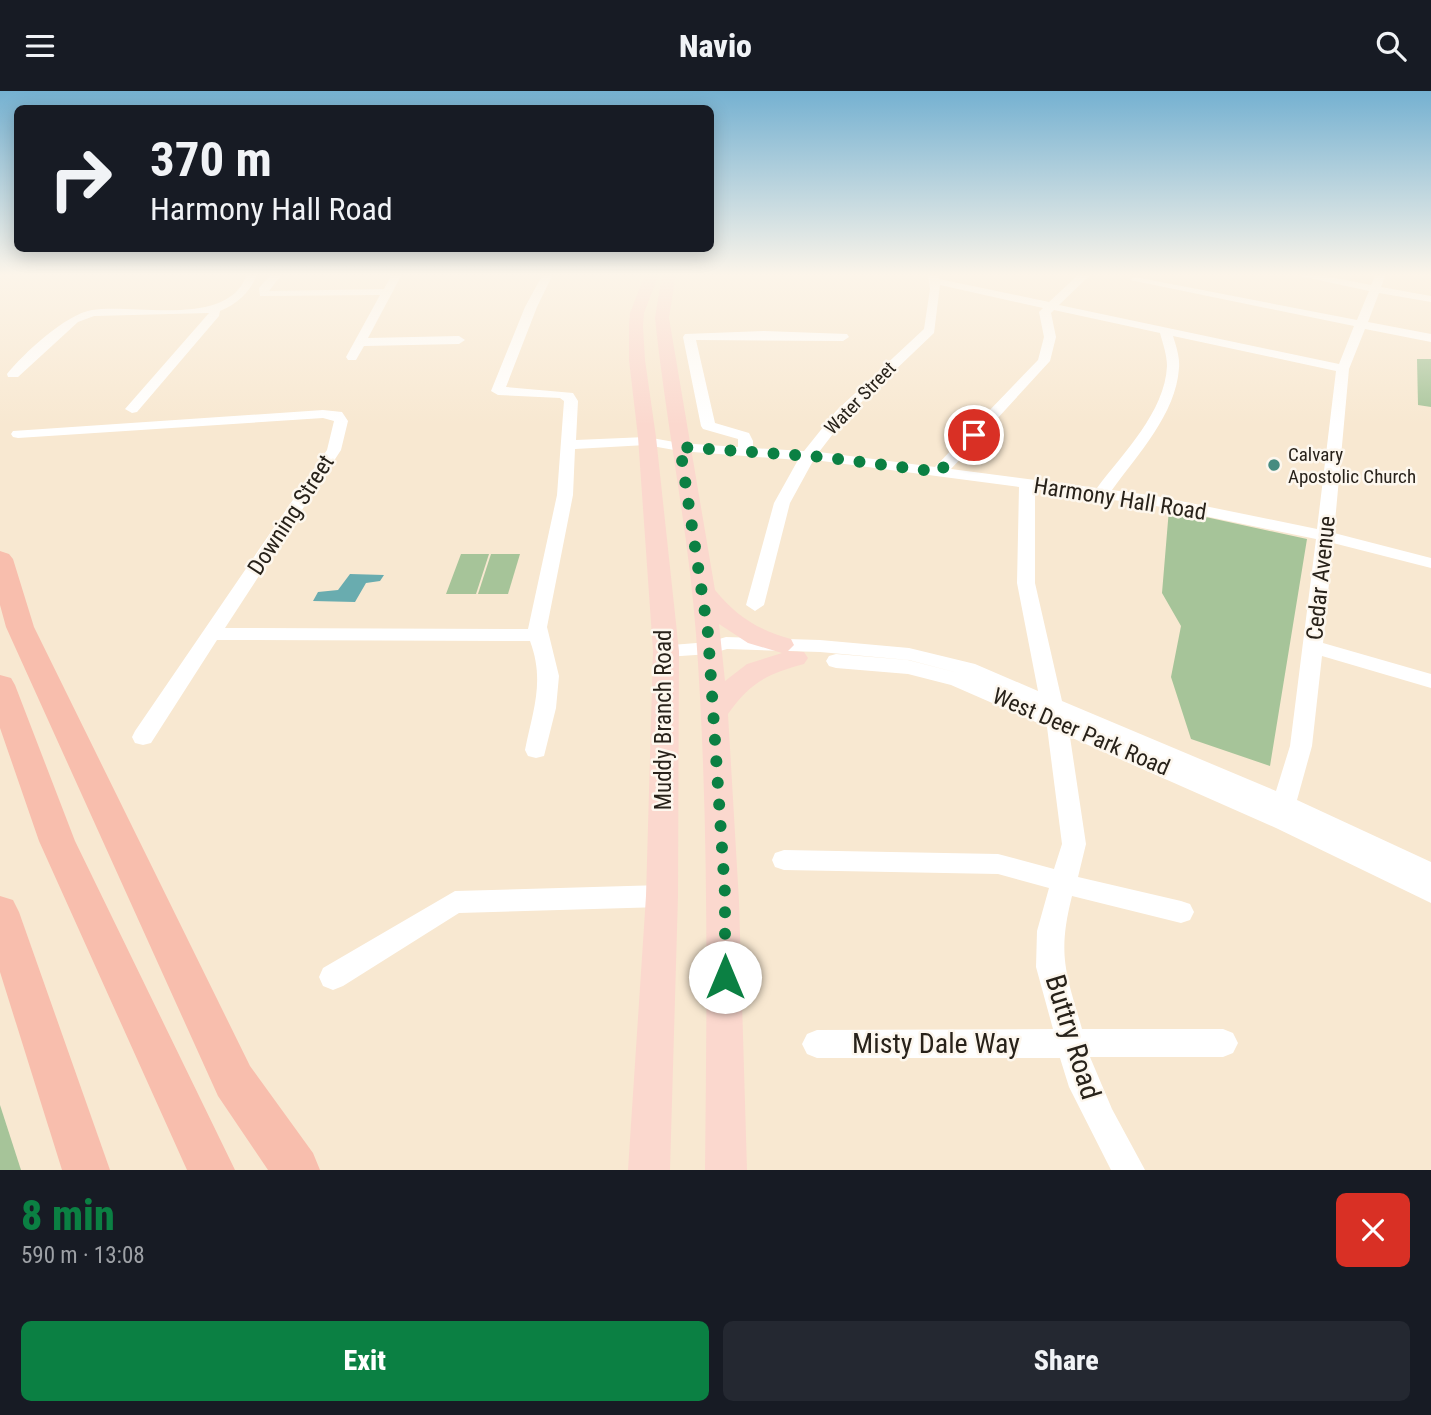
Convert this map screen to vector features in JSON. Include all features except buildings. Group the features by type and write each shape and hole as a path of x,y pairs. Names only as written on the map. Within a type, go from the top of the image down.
{"highway":[{"path":"0,559 20,627 234,1081 296,1170"},
{"path":"0,685 57,841 211,1170"},
{"path":"0,912 86,1170"}],"main road":[{"name":"Muddy Branch Road","path":"636,324 666,651 662,896 649,1170"},
{"name":"Muddy Branch Road","path":"663,324 704,592 714,713 725,894 726,1170"},
{"path":"704,592 730,623 755,638 788,651"},
{"path":"714,713 738,681 788,651"}],"street":[{"path":"13,374 69,324"},
{"path":"132,409 206,324"},
{"path":"352,357 369,324"},
{"path":"524,324 498,391 568,396 571,401 570,449 560,527 537,635 546,656 548,685 536,750"},
{"name":"Water Street","path":"755,605 782,503 808,456 841,414 930,330 930,324"},
{"path":"939,472 1044,361 1050,337 1047,324"},
{"path":"1134,324 1343,369"},
{"path":"1356,324 1431,338"},
{"name":"Cedar Avenue","path":"1284,804 1301,746 1343,369 1359,325"},
{"path":"1101,494 1159,411 1170,386 1173,365 1166,331"},
{"path":"745,451 744,436 708,426 689,337 844,337"},
{"path":"360,342 458,340"},
{"name":"Downing Street","path":"18,434 282,416 337,415 341,421 334,450 143,737"},
{"name":"Harmony Hall Road","path":"570,449 647,445 745,451 808,456 1027,483 1156,501 1325,536 1431,563"},
{"name":"Buttry Road","path":"1027,483 1026,583 1044,675 1055,714 1074,844 1052,924 1049,948 1055,991 1069,1043 1096,1109 1129,1170"},
{"path":"212,634 537,635"},
{"path":"1314,647 1431,681"},
{"name":"West Deer Park Road","path":"666,651 709,649 724,653 879,650 937,660 968,669 1055,714 1431,892"},
{"name":"West Deer Park Road","path":"1055,714 1284,804 1431,874"},
{"path":"784,860 998,864 1181,912"},
{"path":"333,977 455,902 662,896"},
{"name":"Misty Dale Way","path":"817,1044 1223,1043"}],"green space":[{"path":"1417,359 1431,359 1431,407 1418,405"},
{"path":"1169,509 1307,539 1270,766 1191,739 1171,677 1181,626 1162,593"},
{"path":"461,554 489,554 476,594 446,594"},
{"path":"491,554 520,554 508,594 478,594"},
{"path":"0,1105 21,1170 0,1170"}],"water":[{"path":"350,574 384,575 380,581 366,583 355,602 313,601 318,592 338,590"}],"place":[{"name":"Calvary Apostolic Church","path":"1274,465"}],"route":[{"path":"725,977 725,894 708,633 704,592 680,447 822,457 939,472 974,435"}]}
